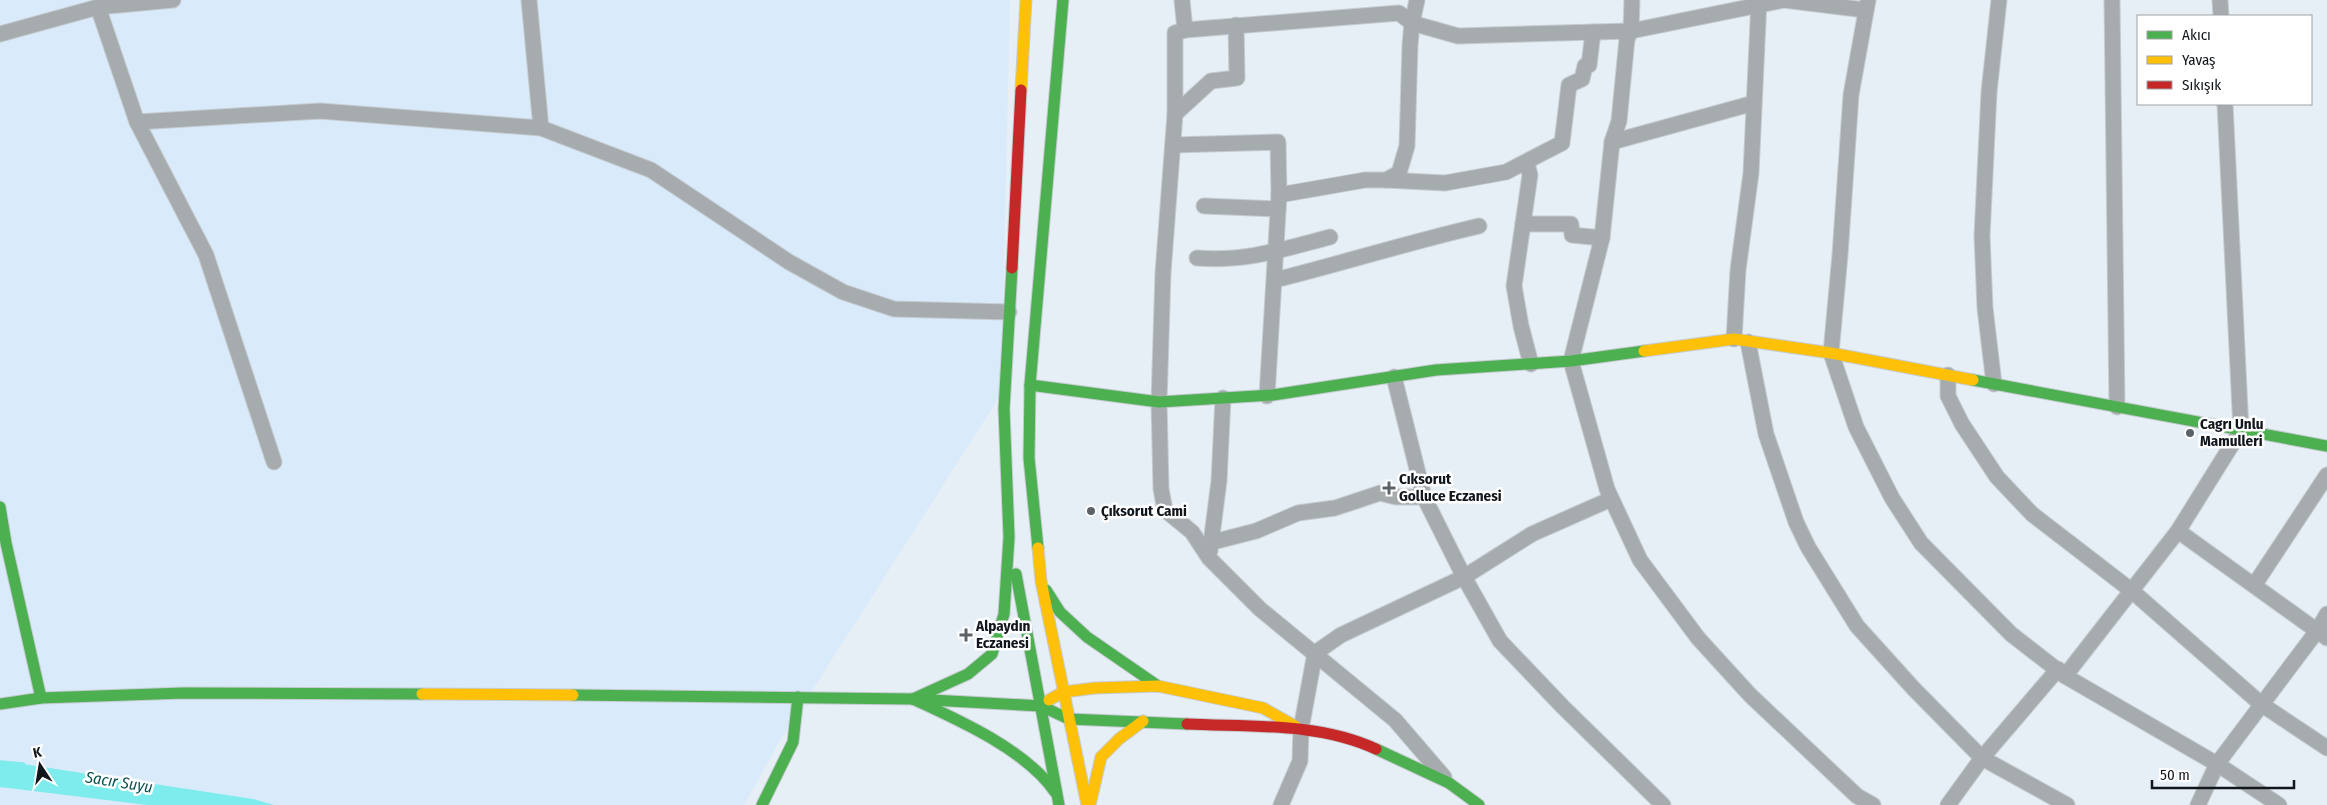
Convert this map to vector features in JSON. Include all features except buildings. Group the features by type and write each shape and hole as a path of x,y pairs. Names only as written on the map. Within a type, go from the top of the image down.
{"main road":[{"path":"913,698 968,674 992,654 1004,614 1009,538 1004,409 1026,0"},
{"path":"1063,0 1030,385 1029,458 1041,581 1088,805"},
{"path":"1030,385 1159,402 1267,396 1436,370 1571,361 1741,340 1831,353 2327,446"},
{"path":"0,507 3,544 41,698"},
{"path":"1009,538 1057,800"},
{"path":"1041,581 1060,612 1088,638 1158,686"},
{"path":"1041,706 1063,692 1095,688 1158,686 1262,708 1301,729"},
{"path":"0,704 41,698 184,693 913,698 1041,706 1069,719 1301,729 1361,742 1449,783 1479,805"},
{"path":"762,805 793,742 798,697"},
{"path":"913,698 972,726 1043,775 1057,800"},
{"path":"1088,805 1101,757 1119,739 1143,721"}],"street":[{"path":"0,34 98,7 173,0"},
{"path":"529,0 541,128"},
{"path":"1182,0 1185,30"},
{"path":"1386,180 1400,173 1407,146 1407,97 1412,23 1417,0"},
{"path":"1632,0 1631,31 1627,39 1620,121 1612,142 1602,238 1571,361 1611,498 1640,560 1698,638 1750,695 1857,796 1873,805"},
{"path":"1449,783 1395,720 1260,609 1209,558 1192,532 1165,510 1161,489 1159,402 1163,272 1175,114 1175,33 1185,30 1236,25 1399,13 1412,23 1458,36 1631,31 1759,2 1784,0 1866,5 1851,95 1831,353 1856,427 1892,498 1921,543 2011,634 2062,672 2217,764 2279,805"},
{"path":"1994,384 1984,308 1982,239 1989,92 1999,0"},
{"path":"2112,0 2117,407"},
{"path":"2220,0 2221,15"},
{"path":"1759,2 1751,173 1738,270 1741,340 1766,434 1790,505 1808,547 1857,626 1913,688 1982,758 2067,805"},
{"path":"98,7 137,122 206,256 274,462"},
{"path":"1175,114 1211,81 1237,78 1236,25"},
{"path":"1204,206 1278,202 1365,180 1445,183 1506,172 1527,163 1562,144 1568,86 1582,80 1585,66 1590,65 1593,32"},
{"path":"1612,142 1754,103"},
{"path":"1948,805 1982,758 2062,672 2132,591 2178,530 2241,430 2225,105"},
{"path":"137,122 320,111 541,128 651,170 790,262 843,292 894,309 1009,312"},
{"path":"1173,146 1278,142 1275,280 1267,396"},
{"path":"1527,163 1530,175 1514,286 1531,364"},
{"path":"1523,224 1571,224 1572,235 1602,238"},
{"path":"1275,280 1368,256 1423,239 1479,226"},
{"path":"1196,258 1220,260 1276,253 1330,237"},
{"path":"1948,375 1948,396 1962,424 1996,477 2032,514 2132,591 2261,704 2327,748"},
{"path":"1394,376 1424,497 1464,577 1500,641 1563,707 1663,805"},
{"path":"1209,558 1213,542 1223,398"},
{"path":"2255,584 2327,475"},
{"path":"1213,542 1256,531 1298,513 1335,508 1380,493 1396,497 1424,497"},
{"path":"1281,805 1300,760 1301,729 1315,653 1341,635 1464,577 1532,534 1611,498"},
{"path":"2178,530 2255,584 2322,635"},
{"path":"2198,805 2217,764 2261,704 2322,635 2327,614"}],"shaded area":[{"path":"0,0 1010,0 1001,394 778,744 744,805 0,805"}],"water":[{"path":"23,764 253,799 274,805 147,805 0,787 0,765"}],"waterway":[{"name":"Sacır Suyu","path":"0,763 23,765"}],"traffic: fast":[{"path":"1038,548 1029,458 1030,385 1063,0"},
{"path":"913,699 968,674 992,654 1004,614 1009,537 1004,409 1012,268"},
{"path":"1030,385 1159,402 1273,395 1436,370 1571,361 1644,351"},
{"path":"1973,380 2327,446"},
{"path":"0,507 6,543 41,698"},
{"path":"1016,574 1059,805"},
{"path":"1046,590 1060,612 1087,637 1158,686"},
{"path":"0,704 41,698 184,693 422,694"},
{"path":"573,695 913,699 1041,706 1069,719 1187,724"},
{"path":"762,805 793,742 798,697"},
{"path":"913,699 951,716 1009,750 1027,763 1055,792"},
{"path":"1376,749 1449,783 1479,805"}],"traffic: slow":[{"path":"1021,90 1026,0"},
{"path":"1644,351 1734,339 1831,353 1973,380"},
{"path":"1038,548 1041,581 1087,805"},
{"path":"1049,700 1063,692 1095,688 1158,686 1263,708 1295,726"},
{"path":"422,694 573,695"},
{"path":"1090,805 1101,757 1119,739 1143,721"}],"traffic: jam":[{"path":"1012,268 1021,90"},
{"path":"1187,724 1259,726 1307,730 1354,740 1376,749"}],"place":[{"name":"Cagrı Unlu Mamulleri","path":"2190,433"},
{"name":"Cıksorut Golluce Eczanesi","path":"1389,488"},
{"name":"Çıksorut Cami","path":"1091,511"},
{"name":"Alpaydın Eczanesi","path":"966,635"}]}
